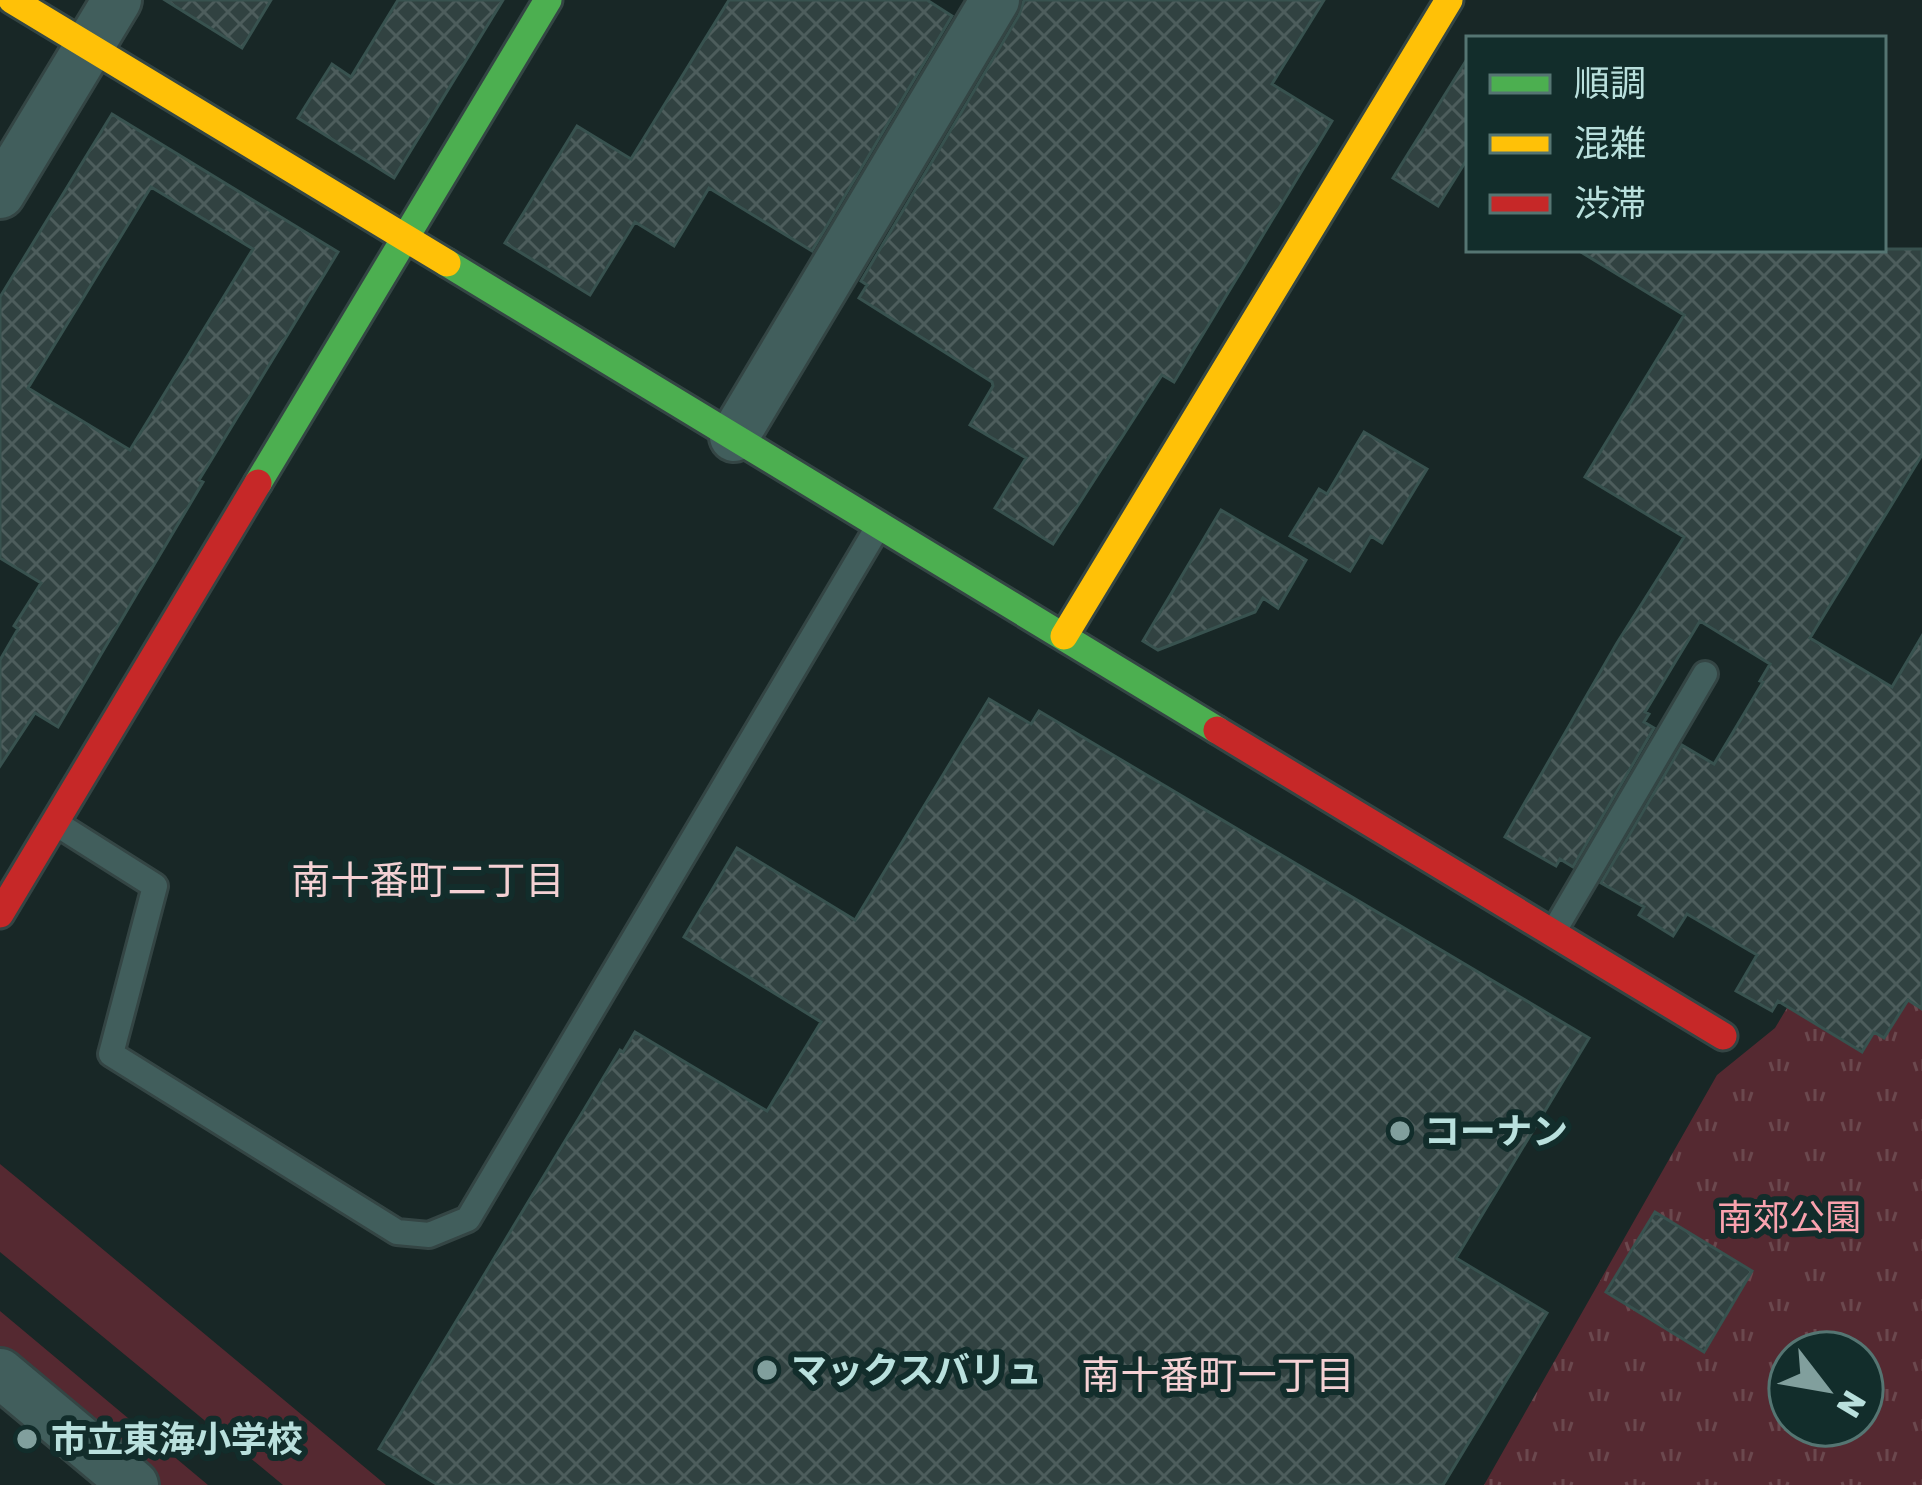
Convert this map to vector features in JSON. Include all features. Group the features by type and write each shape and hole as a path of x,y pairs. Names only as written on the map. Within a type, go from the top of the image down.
{"street":[{"path":"12,0 1723,1036"},
{"path":"0,194 117,0"},
{"path":"0,914 548,0"},
{"path":"734,437 995,0"},
{"path":"1064,636 1449,0"},
{"path":"0,1373 134,1485"}],"lane":[{"path":"55,823 155,886 111,1054 397,1232 429,1235 468,1219 879,525"},
{"path":"1552,933 1705,674"}],"green space":[{"name":"南郊公園","path":"1922,782 1922,1485 1484,1485 1717,1075 1775,1028"},
{"path":"0,1164 386,1485 283,1485 0,1252"},
{"path":"0,1311 208,1485 160,1485 0,1353"}],"building":[{"path":"165,0 271,0 242,48"},
{"path":"398,0 503,0 394,178 298,118 332,64 351,77"},
{"path":"729,0 927,0 952,16 812,251 709,188 674,246 635,222 590,295 505,243 577,126 631,159"},
{"path":"1024,0 1324,0 1272,84 1332,121 1174,382 1162,375 1053,544 995,508 1026,458 970,425 992,382 859,298 867,285 861,281"},
{"path":"1466,61 1466,161 1438,206 1393,178"},
{"path":"112,114 338,252 199,480 203,482 58,727 35,713 0,766 0,660 18,629 14,626 41,583 0,558 0,297","holes":["151,187 253,249 130,450 28,388"]},
{"path":"1922,249 1922,455 1810,638 1892,687 1922,636 1922,1009 1908,1000 1884,1038 1874,1032 1862,1052 1778,1001 1772,1011 1736,991 1757,955 1687,914 1673,936 1639,915 1644,907 1601,883 1682,745 1714,764 1770,664 1700,621 1645,712 1649,714 1644,722 1654,728 1573,867 1560,859 1556,866 1505,837 1684,537 1585,477 1684,315 1581,252"},
{"path":"1364,432 1427,469 1382,543 1371,536 1350,571 1290,536 1319,489 1327,494"},
{"path":"1221,510 1306,560 1278,608 1263,598 1255,612 1158,650 1143,641"},
{"path":"989,699 1031,724 1039,711 1589,1038 1456,1258 1547,1313 1443,1485 438,1485 379,1449 635,1032 767,1111 821,1022 684,937 737,848 855,920"},
{"path":"1655,1212 1752,1271 1704,1352 1606,1292"}],"traffic: fast":[{"path":"258,483 548,0"},
{"path":"447,263 1217,730"}],"traffic: slow":[{"path":"12,0 447,263"},
{"path":"1064,636 1449,0"}],"traffic: jam":[{"path":"0,914 258,483"},
{"path":"1217,730 1723,1036"}],"place":[{"name":"コーナン","path":"1400,1131"},
{"name":"マックスバリュ","path":"767,1370"},
{"name":"市立東海小学校","path":"27,1439"}],"district":[{"name":"南十番町二丁目","path":"428,881"},
{"name":"南十番町一丁目","path":"1218,1376"}]}
